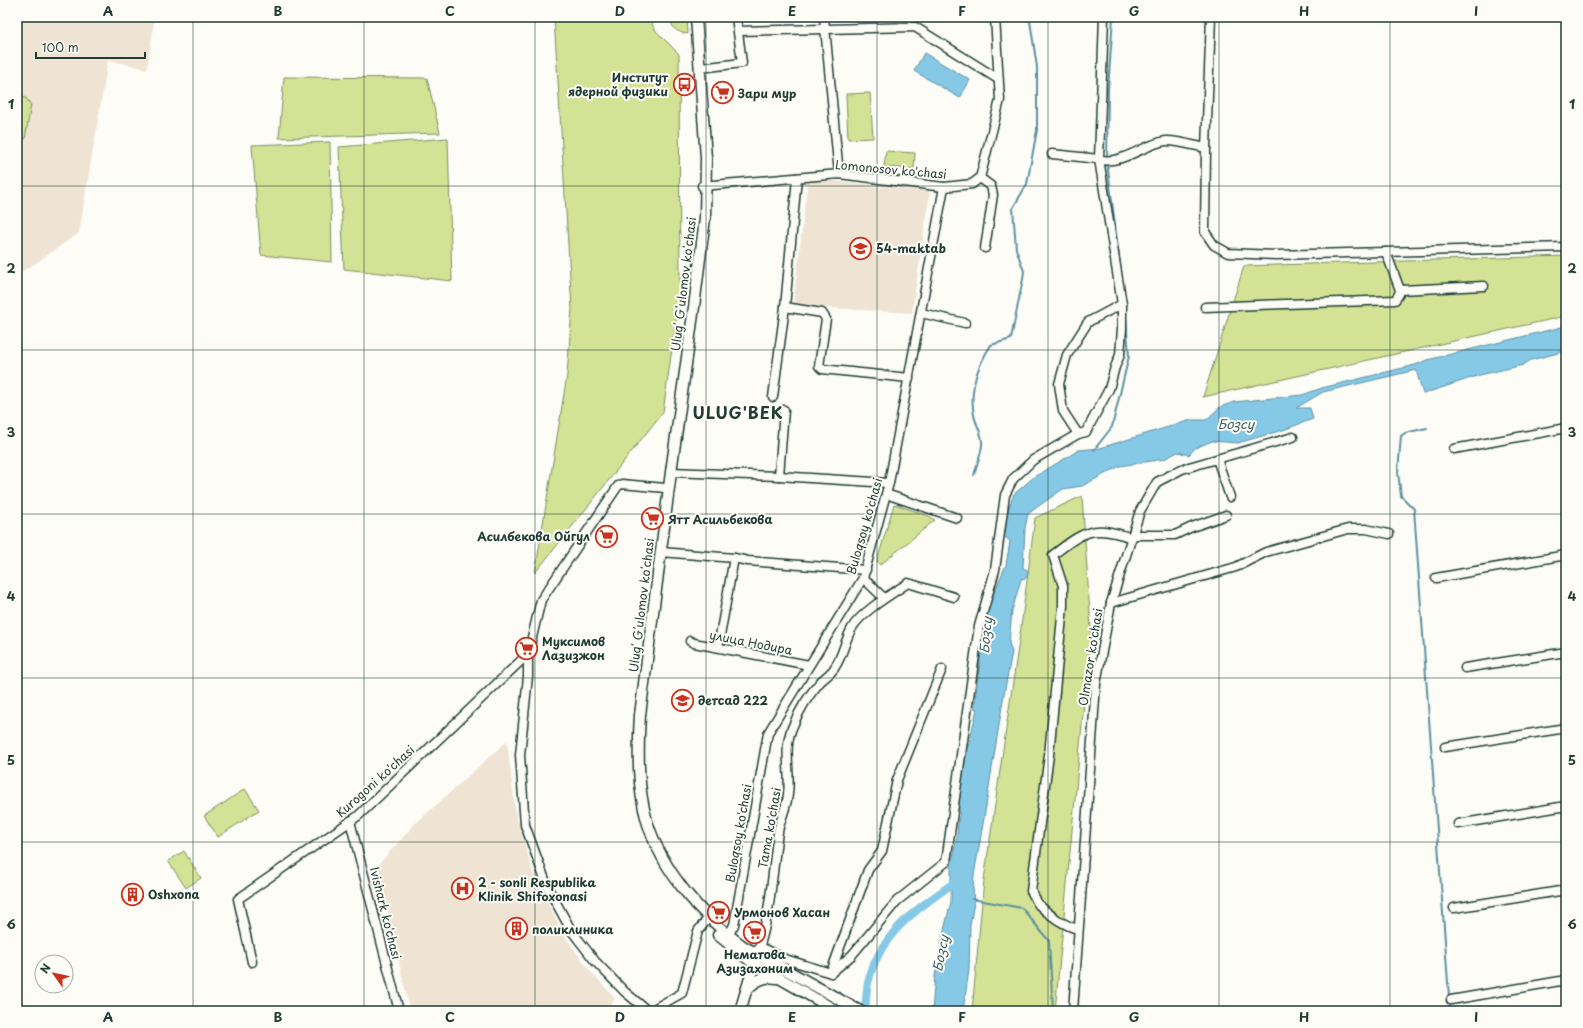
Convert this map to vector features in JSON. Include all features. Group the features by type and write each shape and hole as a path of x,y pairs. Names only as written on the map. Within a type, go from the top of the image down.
{"main road":[{"name":"Ulugʻ Gʻulomov koʻchasi","path":"692,17 704,186 704,225 640,715 639,750 642,796 650,832 663,858 688,896 707,920"},
{"name":"Ulugʻ Gʻulomov koʻchasi","path":"696,17 706,158 691,307 639,680 635,732 637,785 642,821 652,848 676,887 707,920 727,938 860,1011"},
{"name":"Ulugʻ Gʻulomov koʻchasi","path":"757,955 777,978 837,1011"},
{"path":"740,1011 757,955"},
{"path":"745,993 758,980 768,977 777,978"}],"street":[{"path":"700,68 742,62 736,17"},
{"path":"824,17 839,174"},
{"path":"986,248 993,195 991,186 980,178 1000,100 995,17"},
{"path":"831,973 852,955 897,901 946,862 979,626 995,570 1005,495 1013,479 1033,460 1078,434 1086,432 1109,389 1120,355 1122,304 1101,160 1104,17"},
{"path":"1211,17 1206,148 1205,232 1214,245 1228,253 1275,255 1566,247"},
{"path":"738,31 914,27 998,79"},
{"path":"1052,154 1101,160 1116,160 1151,145 1167,141 1206,148"},
{"name":"Lomonosov ko'chasi","path":"704,186 839,174 944,187 972,184 980,178"},
{"path":"773,397 785,307 797,178"},
{"name":"Buloqsoy ko'chasi","path":"727,938 734,925 768,733 863,578 866,570 889,483 944,187"},
{"path":"1205,307 1395,300 1400,294 1400,290 1386,252"},
{"path":"1400,290 1484,286"},
{"path":"1078,434 1063,411 1059,384 1068,355 1088,322 1122,304"},
{"path":"785,307 822,313 825,316 826,319 819,366 822,369 909,378"},
{"path":"921,313 965,323"},
{"path":"779,476 784,410"},
{"path":"1454,449 1566,428"},
{"name":"Olmazor ko'chasi","path":"1073,1011 1096,684 1111,604 1140,511 1157,482 1182,469 1293,437"},
{"path":"1216,459 1230,496"},
{"path":"671,472 779,476 889,483"},
{"path":"665,488 622,484 618,486 544,596 528,654 528,676 520,755 525,825 548,888 571,930 596,961 625,992 649,1011 682,993 698,931 707,920"},
{"path":"886,494 957,518"},
{"path":"1078,928 1070,927 1045,910 1038,904 1031,890 1049,755 1063,606 1063,586 1053,555 1073,540 1088,532 1100,529 1132,536 1175,535 1192,527 1226,515"},
{"path":"1111,604 1236,567 1266,552 1348,529 1366,529 1389,534"},
{"path":"661,552 734,558 748,561 866,570"},
{"path":"1436,578 1566,555"},
{"path":"718,648 734,558"},
{"path":"863,578 884,598"},
{"name":"Tama ko'chasi","path":"757,955 771,898 778,830 788,793 787,746 791,730 800,709 807,697 834,669 841,658 847,636 853,626 884,598 908,583 954,597"},
{"name":"улица Нодира","path":"690,641 718,648 809,665"},
{"path":"1465,668 1566,652"},
{"name":"Kurogoni ko'chasi","path":"252,962 238,899 358,816 528,654"},
{"path":"831,973 868,870 882,851 897,780 942,669"},
{"path":"1445,747 1566,728"},
{"path":"1458,824 1566,806"},
{"name":"Ivishark ko'chasi","path":"350,821 399,1011"},
{"path":"1454,908 1566,890"},
{"path":"757,955 785,959 831,973"},
{"path":"1451,1000 1566,980"},
{"path":"812,998 826,1011"}],"shaded area":[{"path":"17,17 155,17 147,69 108,60 79,233 36,263 17,274"},
{"name":"54-maktab","path":"808,178 930,191 912,313 793,306"},
{"name":"2 - sonli Respublika Klinik Shifoxonasi","path":"507,741 516,816 533,872 563,934 591,972 615,998 608,1011 410,1011 377,866 414,825"}],"green space":[{"path":"554,17 656,17 652,25 679,54 680,293 663,412 535,573 567,375 572,309"},
{"path":"674,17 687,17 688,34 680,32 673,27 671,22"},
{"path":"284,77 427,78 440,133 279,138"},
{"path":"870,93 873,138 848,139 846,94"},
{"path":"17,97 26,98 31,105 25,139 17,146"},
{"path":"448,138 452,281 344,269 339,147"},
{"path":"330,142 332,262 261,255 252,145"},
{"path":"886,151 915,153 914,169 884,167"},
{"path":"1566,256 1566,316 1203,397 1244,266"},
{"path":"1082,496 1091,629 1055,1011 972,1011 984,880 1021,627 1035,518"},
{"path":"894,504 929,516 935,520 880,565 877,561"},
{"path":"245,789 259,810 218,837 204,816"},
{"path":"184,851 201,878 186,888 168,861"}],"water":[{"path":"924,53 970,80 960,98 914,71"},
{"name":"Бозсу","path":"1566,326 1566,351 1531,360 1523,365 1480,375 1423,394 1416,370 1323,392 1296,408 1310,408 1313,419 1283,430 1238,443 1212,441 1195,448 1189,455 1178,452 1164,459 1120,466 1082,486 1063,489 1028,514 1025,528 1023,568 1029,571 1026,578 1021,579 1012,611 1009,643 1012,652 974,875 974,903 970,925 969,970 963,1011 932,1011 935,976 951,902 951,867 960,812 958,806 960,782 977,709 974,708 984,629 989,604 1006,565 1010,541 1004,536 1005,518 1014,494 1034,477 1079,450 1100,448 1191,420 1206,420 1220,407 1234,402 1302,395 1322,388 1415,365 1427,360"}],"waterway":[{"path":"974,475 982,445 973,406 976,378 982,361 991,345 1011,339 1024,271 1016,249 1013,208 1027,184 1037,130 1037,67 1030,21 1031,17"},
{"path":"1107,158 1108,90 1113,17"},
{"path":"1107,162 1123,288"},
{"path":"1094,450 1112,427 1129,356 1126,319"},
{"path":"1427,428 1405,433 1401,436 1398,472 1401,496 1414,509 1450,1011"},
{"path":"865,1011 867,986 874,965 882,949 903,922 959,879"},
{"path":"972,899 1022,908 1049,941 1053,1011"}],"place":[{"name":"Институт ядерной физики","path":"684,84"},
{"name":"Зари мур","path":"723,93"},
{"name":"54-maktab","path":"861,248"},
{"name":"Ятт Асильбекова","path":"652,519"},
{"name":"Асилбекова Ойгул","path":"606,536"},
{"name":"Муксимов Лазизжон","path":"526,648"},
{"name":"детсад 222","path":"682,700"},
{"name":"2 - sonli Respublika Klinik Shifoxonasi","path":"462,889"},
{"name":"Oshxona","path":"133,894"},
{"name":"Урмонов Хасан","path":"719,912"},
{"name":"поликлиника","path":"517,929"},
{"name":"Нематова Азизахоним","path":"755,933"}],"district":[{"name":"ULUG'BEK","path":"738,412"}]}
